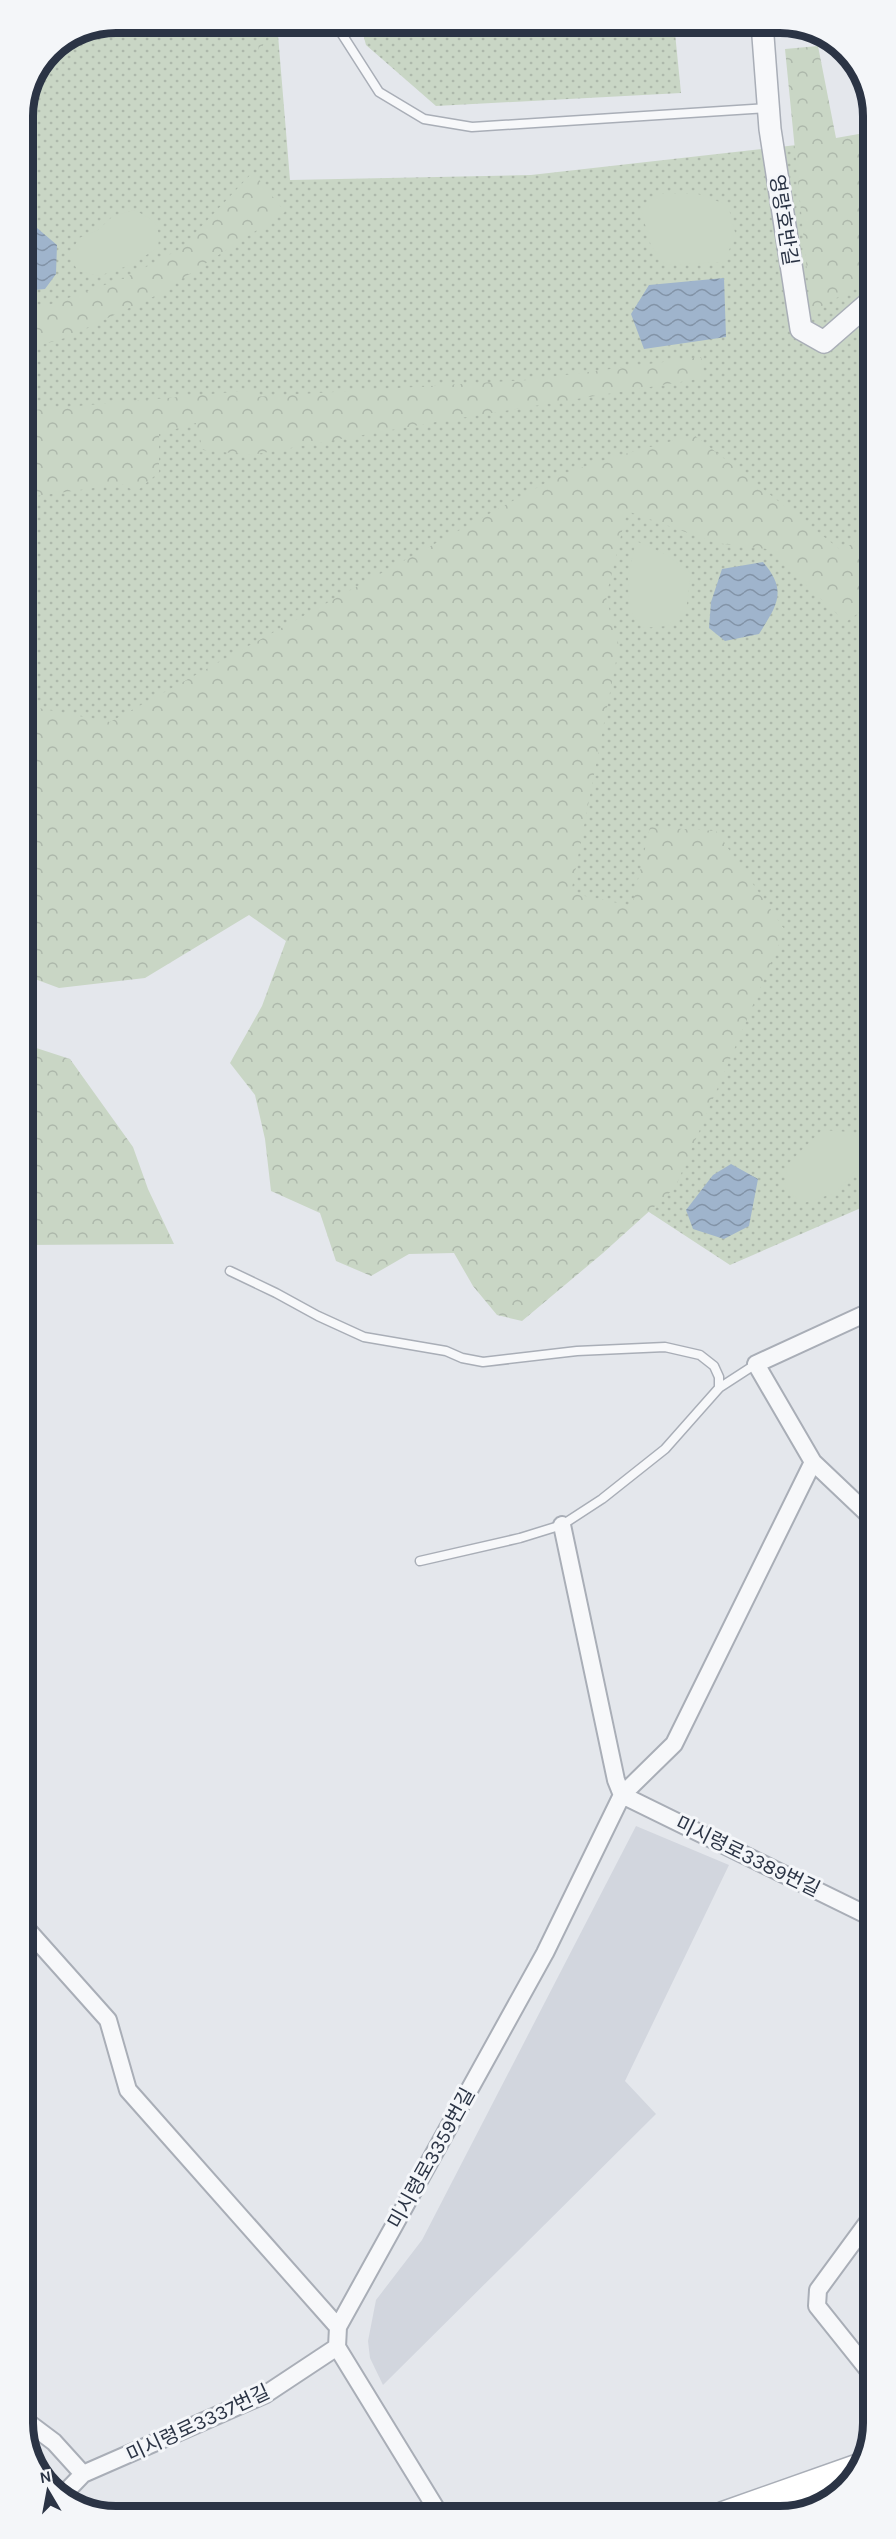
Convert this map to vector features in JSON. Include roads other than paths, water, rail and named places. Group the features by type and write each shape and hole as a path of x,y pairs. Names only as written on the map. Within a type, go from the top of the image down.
{"main road":[{"path":"746,2506 849,2470"}],"street":[{"name":"영랑호반길","path":"763,33 767,63 768,108 801,330 824,342 863,307"},
{"path":"863,1315 756,1364 813,1462 863,1509"},
{"name":"미시령로3359번길","path":"337,2347 338,2327 545,1953 622,1795 674,1744 813,1462"},
{"path":"562,1525 616,1780 622,1795"},
{"name":"미시령로3389번길","path":"622,1795 863,1913"},
{"path":"33,1936 108,2019 128,2090 338,2327"},
{"path":"863,2229 818,2290 817,2307 863,2364"},
{"path":"337,2347 434,2506"},
{"name":"미시령로3337번길","path":"78,2479 83,2474 266,2394 337,2347"},
{"path":"33,2426 54,2442 83,2474"}],"lane":[{"path":"341,33 379,92 424,119 472,127 768,108"},
{"path":"230,1271 364,1337 446,1351 462,1358 483,1362 577,1351 665,1347 700,1355 714,1366 719,1377 719,1388"},
{"path":"420,1561 520,1538 562,1525 602,1499 665,1449 719,1388 756,1364"}],"water":[{"path":"33,228 37,228 57,245 56,274 45,289 33,290"},
{"path":"724,278 726,337 644,349 631,314 649,285"},
{"path":"763,562 771,572 777,590 777,598 771,615 759,634 725,641 709,628 711,602 722,569"},
{"path":"731,1164 758,1179 749,1226 724,1239 693,1229 686,1210 713,1175"}]}
